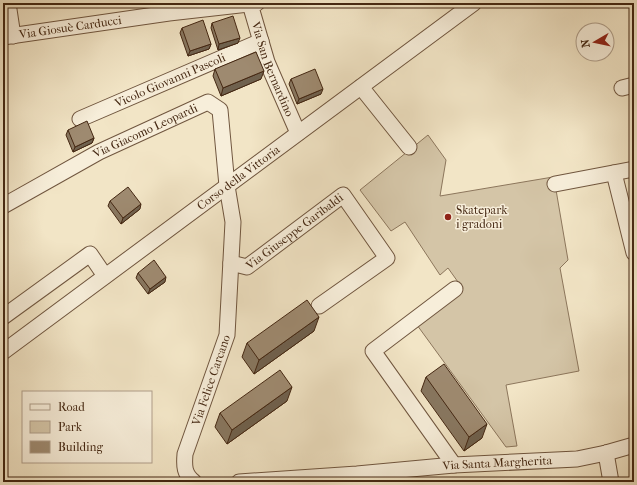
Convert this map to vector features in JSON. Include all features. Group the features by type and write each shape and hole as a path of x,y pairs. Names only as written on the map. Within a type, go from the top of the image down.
{"street":[{"path":"8,3 8,37"},
{"name":"Via Giosuè Carducci","path":"8,37 168,8 253,3"},
{"name":"Via San Bernardino","path":"253,3 261,42 298,133"},
{"name":"Corso della Vittoria","path":"3,352 474,3"},
{"name":"Vicolo Giovanni Pascoli","path":"80,119 261,42"},
{"path":"361,87 409,148"},
{"name":"Via Giacomo Leopardi","path":"3,206 99,152 208,102 220,110 227,186"},
{"path":"555,184 634,169"},
{"path":"614,172 634,253"},
{"name":"Via Felice Carcano","path":"191,479 184,465 185,454 227,335 233,222 227,186"},
{"name":"Via Giuseppe Garibaldi","path":"231,263 248,267 343,195 387,258 319,306"},
{"path":"3,317 90,254 106,276"},
{"path":"454,465 373,351 455,289"},
{"name":"Via Santa Margherita","path":"239,482 358,478 454,465 577,459 634,445"},
{"path":"606,453 611,482"}],"green space":[{"path":"428,135 446,160 440,196 553,177 568,260 560,268 579,371 506,385 517,446 506,447 417,325 463,289 448,268 440,275 405,222 391,231 360,190"}],"building":[{"path":"233,16 240,38 219,44 212,23"},
{"path":"203,20 211,44 190,51 182,28"},
{"path":"256,52 264,71 223,88 215,69"},
{"path":"315,69 323,89 299,99 291,79"},
{"path":"87,121 94,138 75,147 68,130"},
{"path":"128,187 141,204 123,218 110,201"},
{"path":"154,260 166,277 150,289 138,273"},
{"path":"307,300 319,317 259,360 247,343"},
{"path":"444,364 487,424 469,437 426,377"},
{"path":"280,370 292,387 232,430 220,413"},
{"path":"484,480 485,482 465,482"}],"place":[{"name":"Skatepark i gradoni","path":"448,217"}]}
